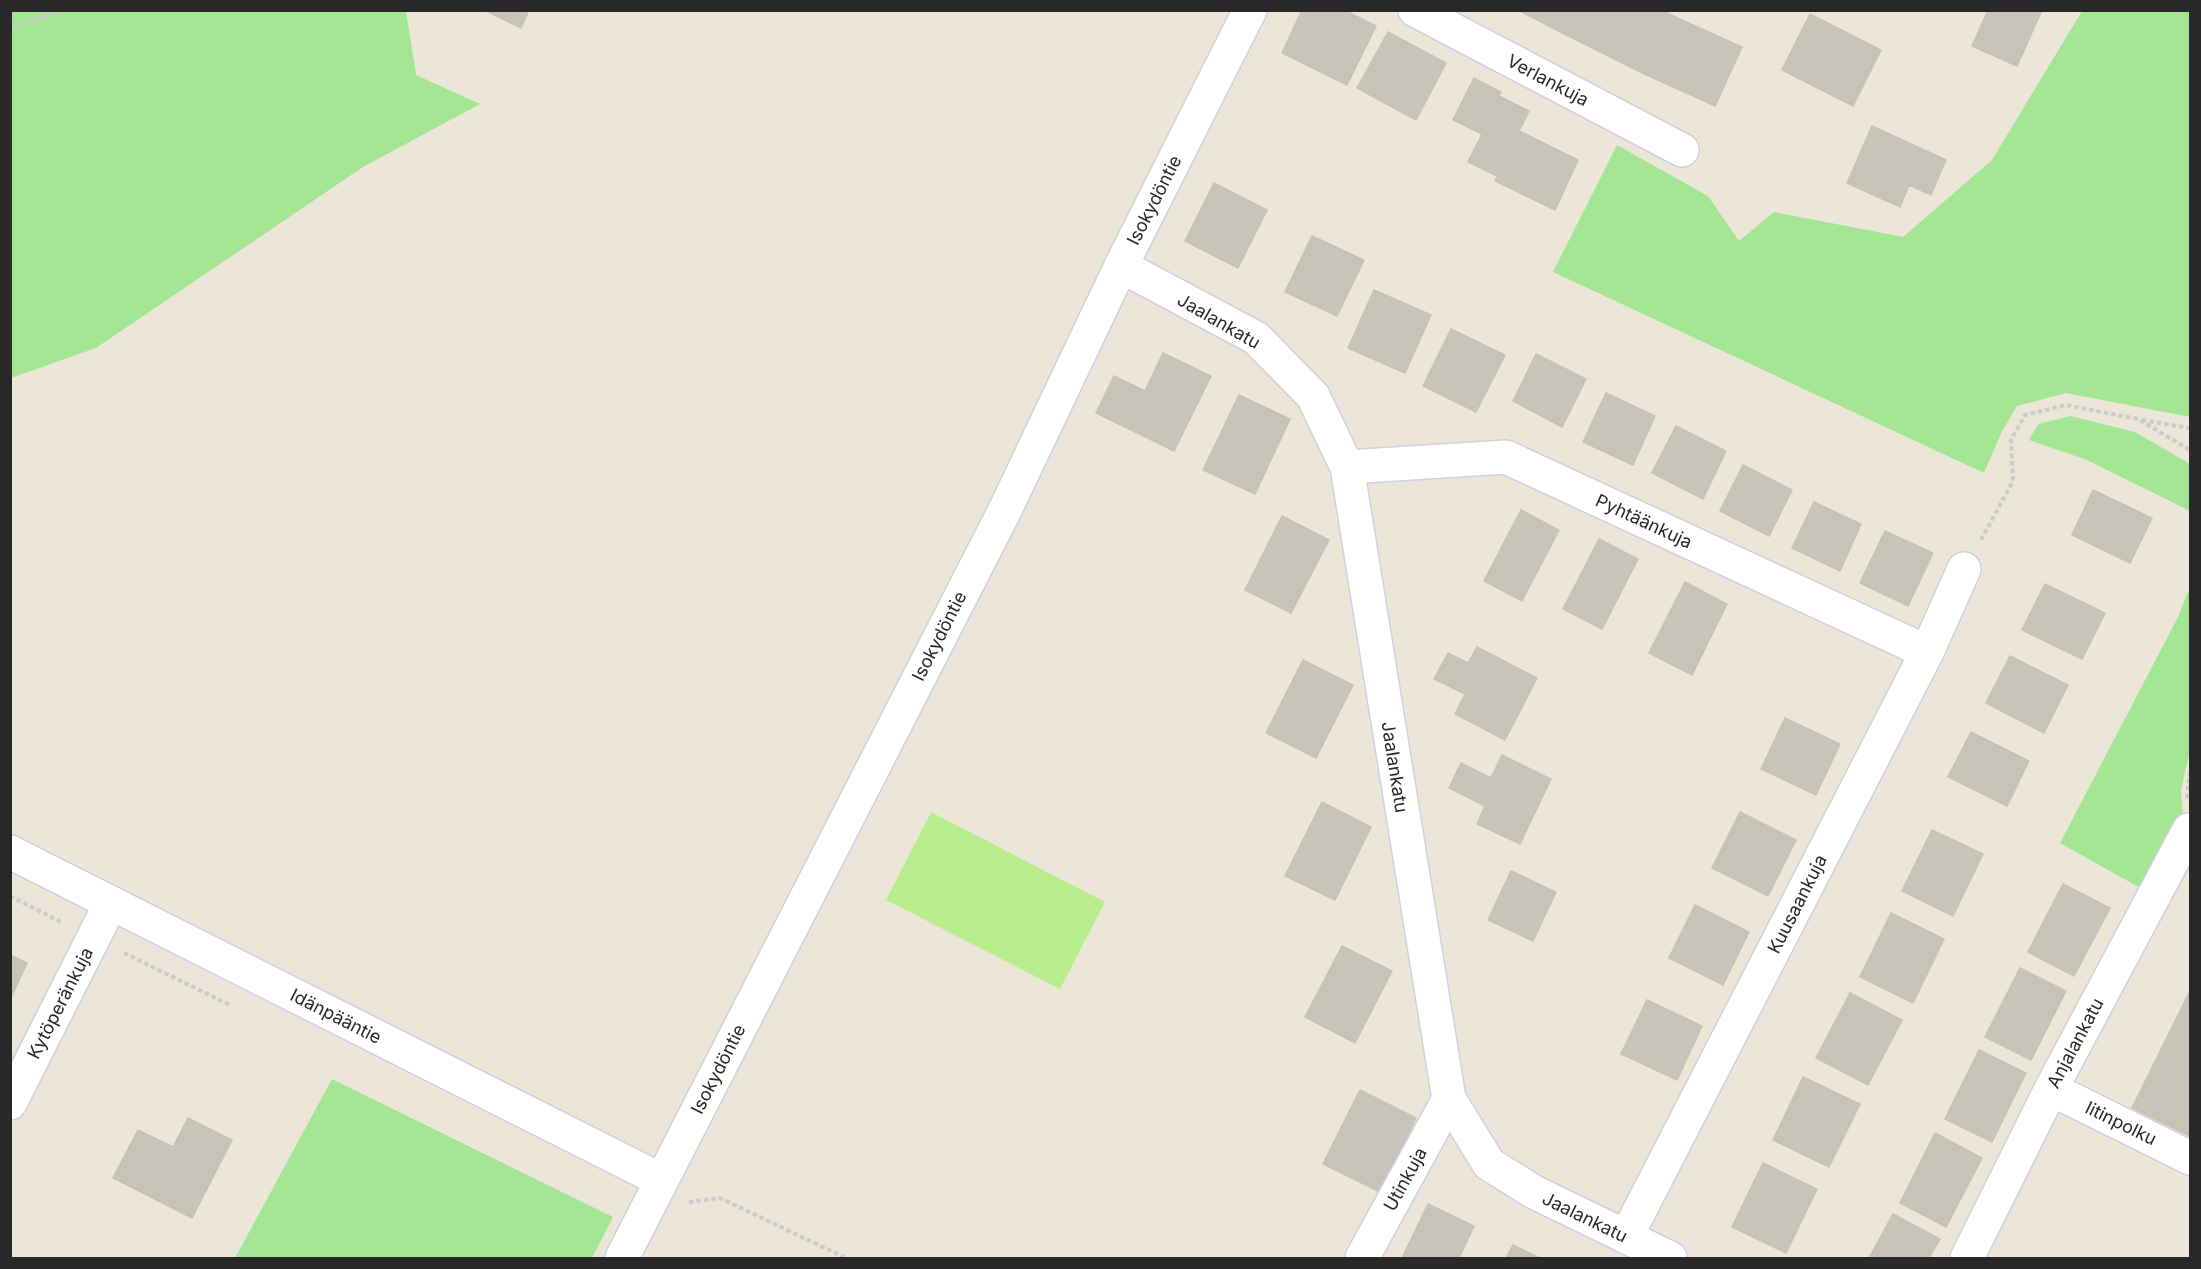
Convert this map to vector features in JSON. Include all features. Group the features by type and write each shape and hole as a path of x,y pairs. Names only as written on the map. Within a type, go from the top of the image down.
{"street":[{"name":"Isokydöntie","path":"622,1258 1004,512 1121,266 1250,10"},
{"name":"Verlankuja","path":"1414,10 1682,150"},
{"name":"Jaalankatu","path":"1121,266 1256,338 1313,396 1347,467 1449,1099 1489,1164 1534,1192 1670,1258"},
{"name":"Pyhtäänkuja","path":"1347,467 1506,457 1927,652"},
{"name":"Kuusaankuja","path":"1626,1237 1927,652 1964,569"},
{"name":"Anjalankatu","path":"1966,1258 2050,1089 2189,830"},
{"name":"Idänpääntie","path":"10,852 111,903 655,1194"},
{"name":"Kytöperänkuja","path":"10,1103 111,903"},
{"name":"Iitinpolku","path":"2050,1089 2190,1158"},
{"name":"Utinkuja","path":"1362,1258 1449,1099"}],"path":[{"path":"10,28 64,10"},
{"path":"1964,569 2013,481 2011,440 2025,415 2066,405 2190,428"},
{"path":"2139,419 2190,450"},
{"path":"655,1194 720,1198 846,1258"}],"green space":[{"path":"10,11 406,11 416,75 480,104 363,167 96,348 11,378"},
{"path":"2082,11 2190,11 2190,417 2066,393 2017,406 2002,431 1984,473 1553,272 1617,145 1708,196 1739,241 1774,212 1903,237 1992,160"},
{"path":"2070,416 2135,432 2190,464 2190,511 2087,460 2029,440 2038,424"},
{"path":"2190,587 2190,750 2181,790 2184,829 2149,893 2060,843 2178,617"},
{"path":"931,812 1105,902 1060,989 886,900"},
{"path":"332,1079 613,1217 592,1258 235,1258"}],"building":[{"path":"484,10 529,10 521,28"},
{"path":"1302,10 1344,10 1376,26 1347,85 1282,53"},
{"path":"1518,10 1582,10 1570,37"},
{"path":"1582,10 1663,10 1671,15 1644,74 1570,37"},
{"path":"1988,10 2042,10 2017,66 1972,46"},
{"path":"1810,14 1881,50 1853,106 1782,70"},
{"path":"1671,15 1742,47 1715,106 1644,74"},
{"path":"1388,32 1446,63 1416,120 1357,88"},
{"path":"1474,78 1501,92 1499,96 1529,111 1497,176 1468,162 1482,134 1453,120"},
{"path":"1872,126 1946,160 1931,195 1909,185 1900,207 1847,183"},
{"path":"1519,131 1578,160 1555,210 1495,181"},
{"path":"1214,183 1267,210 1238,268 1185,241"},
{"path":"1312,236 1364,260 1337,316 1285,292"},
{"path":"1374,290 1431,315 1405,373 1348,348"},
{"path":"1451,329 1505,355 1476,412 1423,386"},
{"path":"1163,353 1211,376 1174,451 1096,413 1114,376 1145,391"},
{"path":"1536,354 1586,379 1562,427 1513,401"},
{"path":"1606,393 1655,416 1633,465 1583,442"},
{"path":"1239,395 1290,419 1255,494 1203,470"},
{"path":"1676,426 1726,451 1703,499 1652,473"},
{"path":"1743,465 1792,490 1769,536 1720,511"},
{"path":"2093,490 2152,518 2130,563 2072,535"},
{"path":"1814,502 1861,524 1840,571 1792,548"},
{"path":"1521,510 1559,530 1522,601 1484,581"},
{"path":"1282,516 1329,540 1291,613 1245,590"},
{"path":"1885,531 1933,553 1908,606 1860,583"},
{"path":"1599,539 1638,559 1602,629 1563,609"},
{"path":"1685,582 1727,604 1692,675 1649,653"},
{"path":"2045,584 2105,613 2082,659 2022,630"},
{"path":"1477,647 1537,678 1505,740 1455,714 1465,694 1434,679 1448,653 1468,663"},
{"path":"2010,656 2068,685 2044,733 1986,703"},
{"path":"1303,660 1353,685 1316,758 1266,733"},
{"path":"1785,718 1840,744 1816,795 1761,769"},
{"path":"1971,732 2029,761 2007,806 1948,777"},
{"path":"1502,755 1551,779 1520,844 1477,824 1485,806 1449,788 1461,763 1491,778"},
{"path":"1322,802 1371,827 1335,900 1285,876"},
{"path":"1740,812 1796,840 1768,896 1712,868"},
{"path":"1932,830 1983,854 1953,916 1902,891"},
{"path":"1511,871 1556,892 1533,941 1488,920"},
{"path":"2063,884 2110,908 2074,976 2028,952"},
{"path":"1695,905 1749,932 1723,985 1669,958"},
{"path":"1891,913 1944,939 1913,1003 1860,977"},
{"path":"1342,946 1392,971 1355,1043 1305,1017"},
{"path":"10,955 27,963 10,1000"},
{"path":"2020,968 2066,991 2031,1060 1985,1037"},
{"path":"2190,991 2190,1133 2189,1136 2132,1108"},
{"path":"1850,993 1902,1020 1868,1085 1816,1058"},
{"path":"1647,1000 1702,1026 1677,1080 1621,1054"},
{"path":"1979,1050 2026,1073 1992,1142 1945,1119"},
{"path":"1803,1077 1860,1104 1829,1167 1773,1140"},
{"path":"1360,1090 1416,1118 1380,1192 1323,1164"},
{"path":"188,1118 232,1140 192,1218 113,1178 138,1130 173,1147"},
{"path":"1935,1133 1982,1158 1946,1227 1900,1203"},
{"path":"1763,1163 1817,1189 1786,1253 1732,1227"},
{"path":"1428,1204 1474,1226 1459,1258 1402,1258"},
{"path":"1893,1214 1940,1239 1929,1258 1869,1258"},
{"path":"1513,1245 1540,1258 1506,1258"}]}
